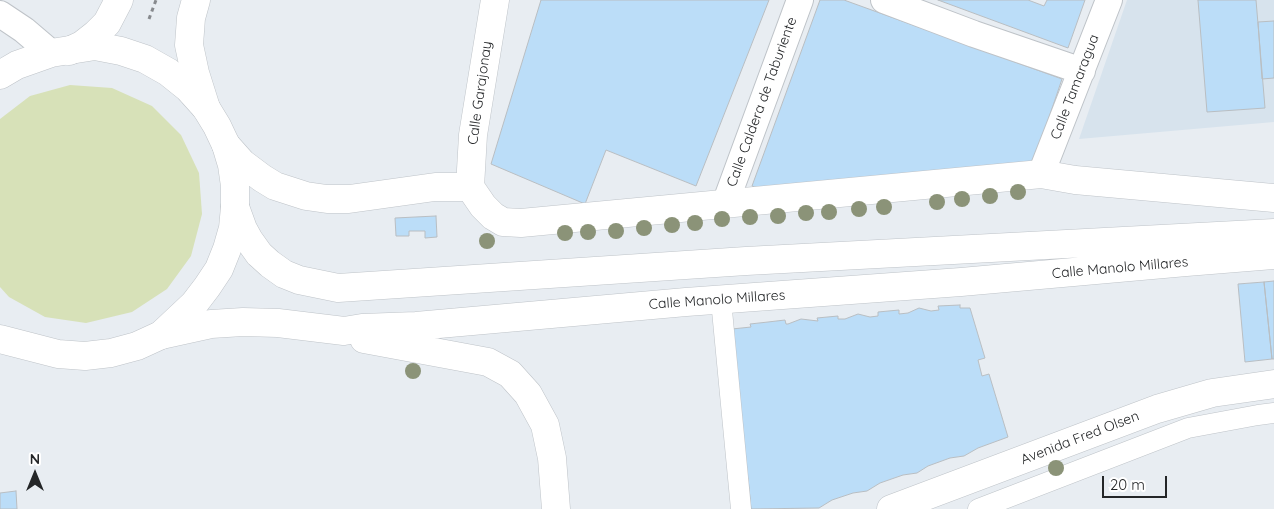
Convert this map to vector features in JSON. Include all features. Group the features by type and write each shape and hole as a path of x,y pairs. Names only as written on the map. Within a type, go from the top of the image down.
{"main road":[{"path":"0,75 17,65 82,44 107,23 119,0"},
{"path":"196,0 191,18 189,45 195,73 206,108"},
{"name":"Calle Garajonay","path":"470,187 473,135 495,0"},
{"path":"0,339 58,354 85,356 111,353 137,346 161,334 194,304 208,287 219,268 231,235 235,207 232,165 226,145 217,126 206,108 188,88 168,72 145,59 120,51 95,46 60,52"},
{"path":"226,145 242,163 262,178 275,186 306,196 327,199 349,199 435,187 470,187 482,206 493,216 504,222 521,224 1041,174 1075,180 1274,198"},
{"name":"Calle Manolo Millares","path":"235,207 249,240 259,254 270,264 284,274 300,280 338,288 746,261 1274,233"},
{"name":"Calle Manolo Millares","path":"161,334 211,324 243,322 278,323 344,331 362,328 425,326 1274,255"},
{"path":"0,331 32,347"},
{"path":"344,331 364,340 488,362 510,374 528,394 545,426 552,458 556,509"},
{"name":"Avenida Fred Olsen","path":"891,509 1157,408 1212,393 1274,384"}],"street":[{"name":"Calle Caldera de Taburiente","path":"725,204 800,0"},
{"path":"884,0 974,34 1082,71"},
{"name":"Calle Tamaragua","path":"1041,174 1109,0"},
{"path":"0,14 60,52"},
{"path":"721,300 741,509"},
{"path":"978,509 1188,428 1274,413"}],"path":[{"path":"149,19 156,0"}],"shaded area":[{"path":"1127,0 1274,0 1274,122 1079,139"}],"green space":[{"path":"70,85 112,88 152,106 181,135 199,173 202,214 191,256 167,289 132,312 86,323 45,317 9,297 0,287 0,119 30,96"}],"building":[{"path":"541,0 769,0 696,186 606,150 585,204 491,164"},
{"path":"820,0 844,0 1062,79 1032,168 784,197 752,186"},
{"path":"938,0 1028,0 1044,6 1047,0 1085,0 1068,48"},
{"path":"1198,0 1256,0 1265,108 1207,112"},
{"path":"1274,21 1274,78 1262,79 1258,22"},
{"path":"436,216 437,237 425,238 425,231 409,231 409,236 396,236 395,218"},
{"path":"1274,281 1274,359 1272,359 1264,282"},
{"path":"1264,282 1272,359 1245,362 1238,284"},
{"path":"960,305 960,308 970,308 985,358 978,360 982,376 989,374 1008,437 978,448 964,456 950,458 928,466 917,473 903,475 880,483 867,491 853,493 832,500 819,508 751,509 748,478 745,478 732,329 751,327 750,324 785,320 786,324 788,324 801,319 818,321 817,318 838,316 838,319 845,319 858,314 870,317 878,316 878,312 899,310 899,314 908,313 919,308 931,311 939,310 938,306"},
{"path":"16,491 17,509 0,509 0,493"}]}
